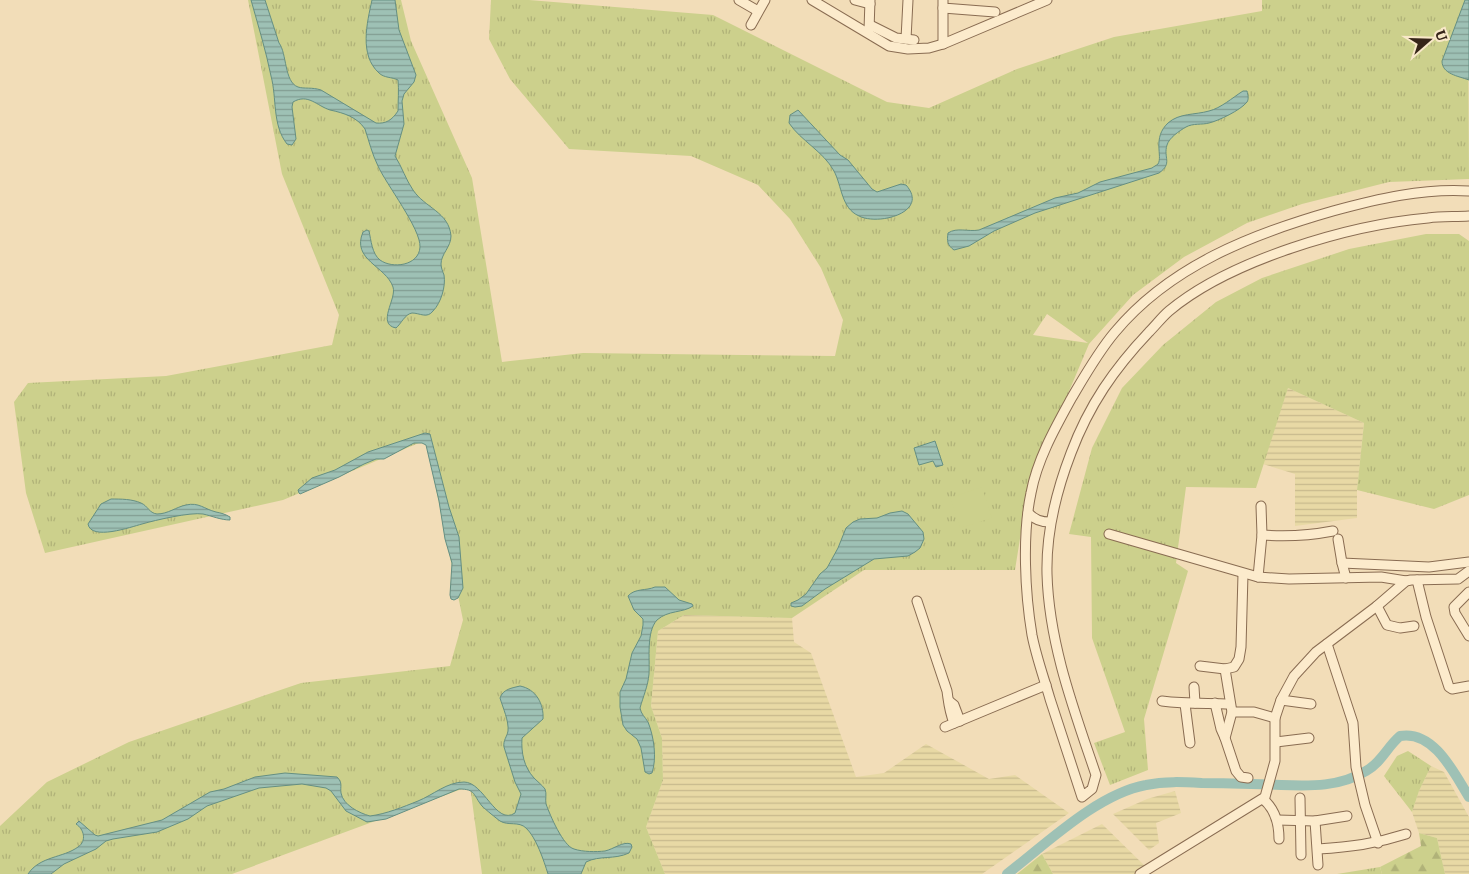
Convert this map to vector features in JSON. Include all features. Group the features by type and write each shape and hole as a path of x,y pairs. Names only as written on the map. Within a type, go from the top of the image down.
{"street":[{"path":"739,0 758,12"},
{"path":"751,25 765,0"},
{"path":"812,0 889,46 908,50 929,48 943,44 1047,0"},
{"path":"855,0 870,2 869,35"},
{"path":"870,26 896,38 910,39 908,0"},
{"path":"943,44 943,4 994,12"},
{"path":"1469,192 1442,191 1372,200 1308,218 1242,242 1196,264 1153,294 1114,332 1081,382 1052,432 1034,480 1028,513 1026,580 1032,636 1082,797 1092,789 1096,775 1064,681 1053,630 1047,575 1050,522 1061,479 1078,435 1102,389 1131,351 1169,311 1206,286 1250,264 1314,242 1376,225 1428,218 1469,216"},
{"path":"1258,571 1262,535 1262,506"},
{"path":"1028,513 1034,519 1050,522"},
{"path":"1262,535 1291,537 1333,531"},
{"path":"1109,534 1242,574 1258,571 1289,579 1344,571 1429,567 1469,562"},
{"path":"1338,539 1344,571"},
{"path":"1344,571 1406,581 1465,576"},
{"path":"1200,666 1225,669 1234,666 1239,659 1241,647 1242,574"},
{"path":"1417,580 1426,617 1449,687 1452,689 1469,686"},
{"path":"1140,874 1156,870 1264,798 1275,761 1275,718 1281,700 1294,676 1303,665 1406,581"},
{"path":"1469,592 1454,607 1455,613 1469,636"},
{"path":"917,601 949,701 954,705 957,722"},
{"path":"1377,606 1387,625 1400,628 1414,626"},
{"path":"1328,644 1353,723 1356,767 1365,805 1378,843"},
{"path":"1225,669 1231,708 1225,738"},
{"path":"944,727 1046,685"},
{"path":"1194,687 1195,703"},
{"path":"1281,700 1310,704"},
{"path":"1162,701 1185,704 1215,703 1275,718"},
{"path":"1215,703 1221,729 1236,771 1241,777 1248,778"},
{"path":"1185,704 1190,743"},
{"path":"1276,742 1308,738"},
{"path":"1264,798 1277,820 1278,839"},
{"path":"1300,798 1301,854"},
{"path":"1277,820 1315,821 1347,816"},
{"path":"1315,821 1318,865"},
{"path":"1318,849 1378,843 1406,834"}],"shaded area":[{"path":"1288,388 1364,423 1357,490 1357,518 1295,526 1295,474 1263,464"},
{"path":"684,615 792,618 794,642 811,653 856,777 884,773 926,744 989,779 1015,775 1069,813 982,874 665,874 646,827 663,780 662,738 651,706 658,631"},
{"path":"1431,766 1444,772 1469,817 1469,874 1445,874 1437,838 1419,833 1412,812 1419,791"},
{"path":"1175,791 1181,813 1156,823 1159,843 1149,850 1113,814 1147,799"},
{"path":"1102,824 1148,869 1138,874 1053,874 1042,854"}],"green space":[{"path":"248,0 401,0 411,41 472,178 502,362 583,353 835,356 843,320 821,268 790,219 758,185 691,156 569,149 510,79 489,39 491,0 529,0 713,15 887,102 929,108 1017,69 1114,37 1262,11 1262,0 1468,0 1469,179 1389,182 1302,204 1247,223 1184,257 1133,295 1089,344 1028,488 1015,570 864,570 792,618 684,615 658,631 651,706 662,738 663,780 646,827 665,874 482,874 470,786 232,874 0,874 0,826 47,782 129,742 301,683 450,666 463,620 426,440 283,500 45,553 26,493 14,402 28,383 166,376 332,345 339,315 282,174","holes":["1047,314 1088,343 1033,335"]},
{"path":"1426,234 1459,234 1469,241 1469,495 1434,509 1357,490 1364,423 1288,388 1256,488 1186,487 1176,563 1188,571 1144,719 1148,770 1110,785 1094,743 1125,732 1092,638 1091,537 1069,534 1092,448 1122,388 1163,345 1216,302 1262,278 1349,249"},
{"path":"982,487 992,518 960,528 950,498"},
{"path":"1408,751 1431,766 1419,791 1412,812 1384,776 1397,756"},
{"path":"1419,833 1437,838 1445,874 1382,874 1380,867 1421,846"},
{"path":"1042,854 1053,874 1017,874"},
{"path":"1380,867 1382,874 1337,874"}],"water":[{"path":"251,0 265,0 282,48 288,74 293,84 300,88 321,90 376,123 383,123 393,117 398,111 398,80 381,75 373,66 369,57 366,38 372,0 395,0 399,30 416,75 414,82 404,94 402,101 404,124 395,156 413,190 446,221 451,236 441,260 444,275 442,294 436,308 428,315 412,313 405,317 396,328 390,326 387,316 393,287 384,273 365,256 362,249 363,232 367,230 369,231 371,243 377,257 385,263 398,265 410,262 415,258 420,247 415,229 382,174 362,125 345,114 303,99 293,102 292,107 296,139 292,145 287,144 282,137 277,120 273,84"},
{"path":"1465,0 1469,0 1469,80 1448,72 1442,61"},
{"path":"1243,91 1247,91 1248,100 1240,108 1213,122 1189,126 1172,137 1167,145 1166,166 1159,173 1035,213 994,231 969,246 954,250 949,245 948,233 951,231 979,230 1055,198 1078,193 1100,182 1152,168 1158,164 1160,135 1168,123 1177,117 1213,110"},
{"path":"798,110 840,155 848,160 872,189 877,192 901,184 906,185 912,194 912,203 907,209 889,218 878,219 868,219 853,212 845,202 837,177 829,164 789,123 790,115"},
{"path":"425,433 430,434 459,537 463,588 458,598 454,600 451,599 450,595 452,563 445,539 439,501 426,445 414,443 384,459 376,459 364,464 300,494 298,490 312,478 335,470 368,452"},
{"path":"935,441 943,465 936,467 933,461 919,465 914,448"},
{"path":"111,499 126,499 138,502 157,514 194,504 226,515 230,517 230,520 203,514 190,514 112,532 96,532 88,524 101,504"},
{"path":"902,511 908,514 923,532 924,539 920,548 908,556 874,559 825,589 802,606 791,606 791,603 806,594 820,574 827,568 846,528 853,522"},
{"path":"665,587 679,600 693,606 661,617 657,620 651,631 647,687 640,708 652,734 655,754 654,767 652,773 649,774 645,772 641,748 637,739 623,725 620,692 626,679 632,653 641,636 643,625 643,619 634,610 628,596 637,591"},
{"path":"520,686 535,694 542,708 543,719 522,738 522,749 528,769 545,789 546,804 561,836 570,847 590,852 605,851 628,843 632,847 629,853 586,862 581,874 548,874 542,856 530,832 523,826 500,821 482,806 471,791 459,789 386,819 367,822 346,811 331,791 326,788 302,784 259,788 207,806 188,819 157,832 106,841 96,849 64,864 51,874 28,874 45,860 72,851 83,842 81,829 76,824 79,821 98,836 162,820 210,792 224,789 255,777 285,773 337,777 341,783 342,797 348,805 370,816 400,808 446,786 464,782 478,789 502,814 515,813 521,794 515,782 504,747 508,727 500,698 501,695 511,688"}],"waterway":[{"path":"1007,874 1091,809 1109,798 1128,790 1167,782 1303,785 1336,783 1371,768 1400,736 1412,736 1433,746 1450,766 1469,797"}]}
